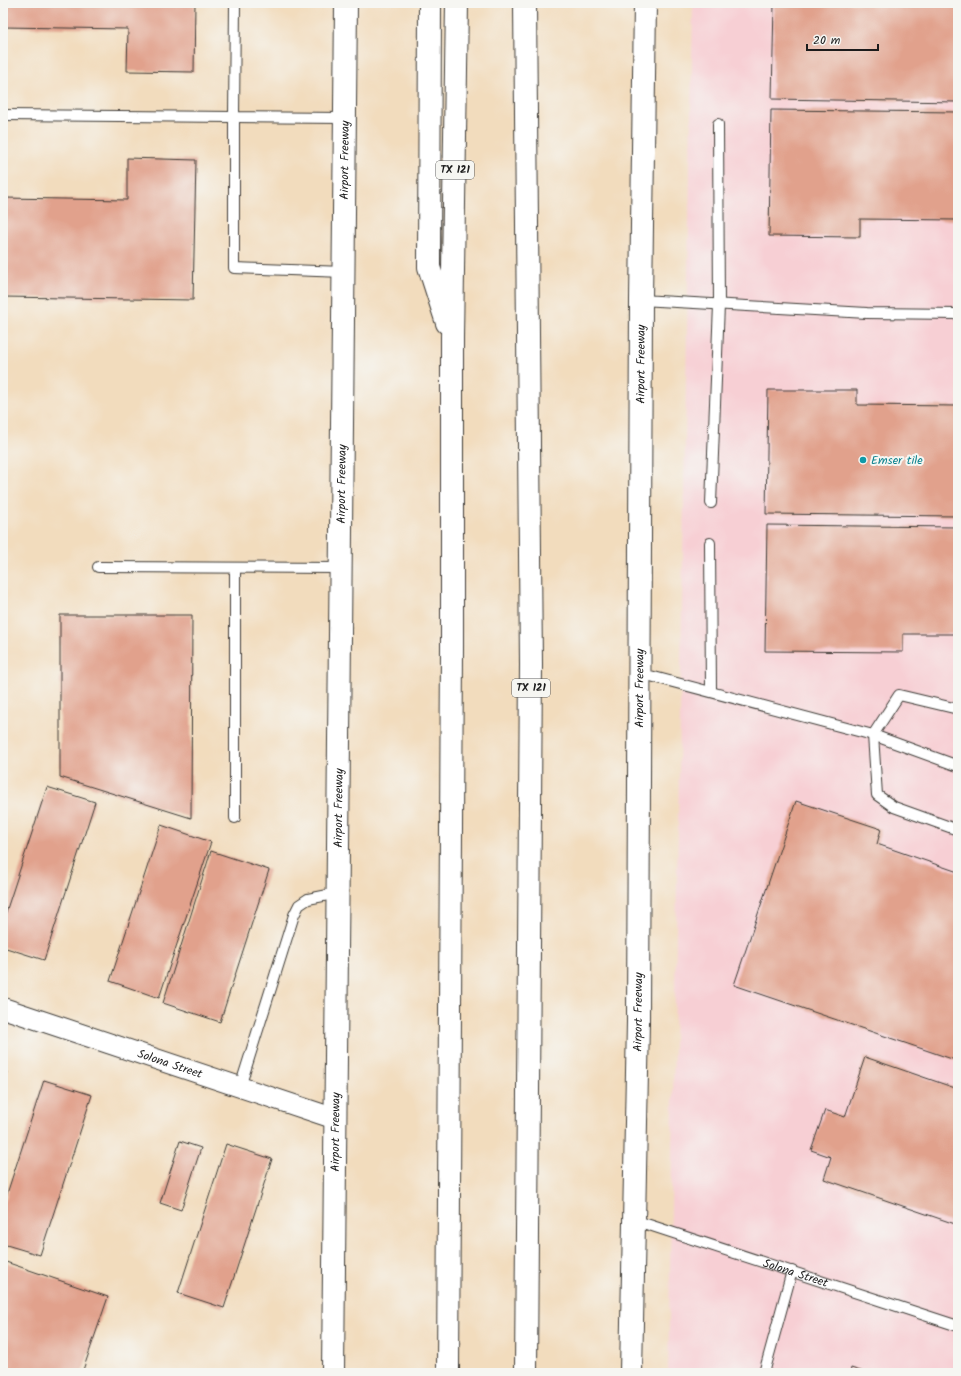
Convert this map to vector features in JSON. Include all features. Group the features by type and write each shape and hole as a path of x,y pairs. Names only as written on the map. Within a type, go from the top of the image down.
{"main road":[{"name":"Airport Freeway","path":"333,1373 346,3"},
{"path":"430,3 428,267 452,338"},
{"name":"TX 121","path":"448,1373 452,338 457,3"},
{"name":"TX 121","path":"525,3 531,664 526,1373"},
{"name":"Airport Freeway","path":"631,1373 638,1022 641,300 645,3"}],"street":[{"name":"Solona Street","path":"3,1008 336,1119"}],"lane":[{"path":"235,3 234,268 344,272"},
{"path":"3,115 345,118"},
{"path":"711,503 719,305 718,124"},
{"path":"641,300 867,313 958,314"},
{"path":"710,543 711,691"},
{"path":"98,567 341,568"},
{"path":"235,568 235,818"},
{"path":"639,673 873,735 958,766"},
{"path":"958,709 899,695 873,735 877,795 894,807 958,830"},
{"path":"240,1087 294,915 299,904 308,899 338,893"},
{"name":"Solona Street","path":"634,1220 958,1326"},
{"path":"764,1373 792,1271"}],"shaded area":[{"path":"693,3 958,3 958,1373 668,1373"}],"building":[{"path":"3,3 195,3 194,72 127,71 128,29 3,27"},
{"path":"774,3 958,3 958,102 772,99"},
{"path":"771,110 958,112 958,220 860,219 860,237 769,236"},
{"path":"127,158 196,160 193,300 3,297 3,198 127,200"},
{"name":"Emser tile","path":"768,390 857,390 857,405 958,406 958,516 766,514"},
{"path":"767,525 958,527 958,634 903,634 903,652 765,651"},
{"path":"60,615 192,615 191,818 60,777"},
{"path":"47,787 95,802 44,960 3,947 3,921"},
{"path":"796,801 881,829 877,844 958,872 958,1061 734,985"},
{"path":"161,825 211,842 159,998 110,981"},
{"path":"211,851 269,870 220,1022 163,1003"},
{"path":"865,1057 958,1089 958,1225 824,1179 831,1157 811,1150 825,1110 845,1117"},
{"path":"3,1070 7,1072 3,1084"},
{"path":"44,1080 92,1095 40,1255 3,1244 3,1206"},
{"path":"180,1141 201,1148 181,1210 160,1203"},
{"path":"226,1144 272,1159 224,1308 178,1293"},
{"path":"3,1261 108,1297 82,1373 3,1373"},
{"path":"851,1368 867,1373 850,1373"}],"place":[{"name":"Emser tile","path":"863,460"}]}
